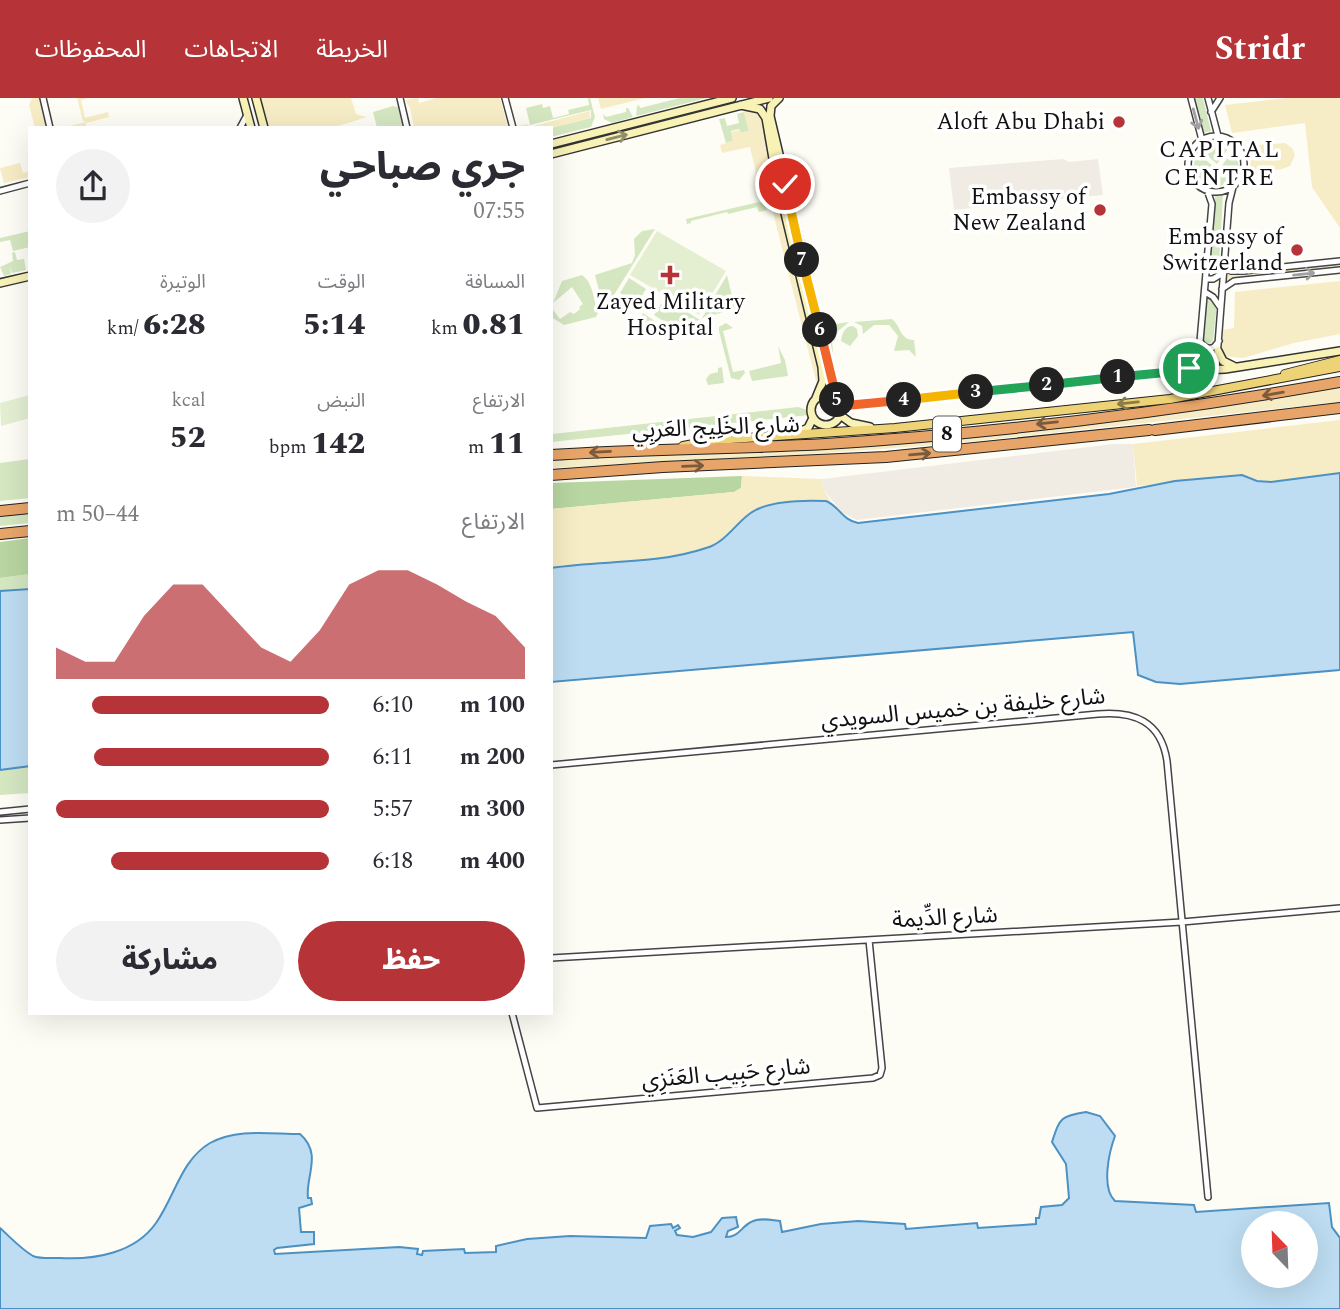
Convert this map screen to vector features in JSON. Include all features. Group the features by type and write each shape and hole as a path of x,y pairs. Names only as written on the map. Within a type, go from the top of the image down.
{"highway":[{"name":"شارع الخَلِيج العَربِي","path":"553,455 824,444 966,432 1158,411 1340,382"},
{"name":"شارع الخَلِيج العَربِي","path":"553,475 886,457 1340,408"},
{"path":"0,511 28,508"},
{"path":"0,534 28,531"}],"main road":[{"path":"1170,399 1340,359"},
{"path":"674,448 715,440 895,428 1170,399 1340,368"}],"street":[{"path":"43,98 50,126"},
{"path":"243,98 250,126"},
{"path":"256,98 263,126"},
{"path":"400,98 407,126"},
{"path":"505,98 512,126"},
{"path":"553,143 732,98"},
{"path":"553,153 769,98"},
{"path":"779,98 769,109 771,124 839,407 830,424 820,424 813,418"},
{"path":"1191,98 1202,140"},
{"path":"1208,98 1218,136"},
{"path":"1211,112 1220,98"},
{"path":"741,105 760,109 766,118 776,176 822,367 827,385 831,386 832,383"},
{"path":"241,126 247,115"},
{"path":"1216,370 1229,198 1233,187 1242,176 1244,159 1235,142 1218,136 1202,140 1192,150 1188,165 1193,180 1207,190 1220,192 1233,187"},
{"path":"0,191 28,184"},
{"path":"1181,371 1196,362 1200,341 1212,204 1207,190"},
{"path":"1224,265 1231,271 1340,261"},
{"path":"1207,262 1213,268 1224,265"},
{"path":"1259,270 1256,273 1259,278"},
{"path":"1222,289 1231,282 1340,270"},
{"path":"1206,279 1213,279 1223,273"},
{"path":"0,283 28,276"},
{"path":"1205,292 1213,297 1221,310"},
{"path":"1200,341 1203,346 1212,348 1219,340"},
{"path":"1218,351 1223,361 1236,367"},
{"path":"839,407 1181,371 1216,370 1289,361 1340,351"},
{"path":"782,436 806,430 813,418 811,405 823,381 822,367"},
{"path":"816,398 828,395 857,425 895,428"},
{"name":"شارع خليفة بن خميس السويدي","path":"553,765 1001,722 1125,713 1150,726 1160,738 1166,753 1208,1197"},
{"path":"0,812 28,809"},
{"path":"0,820 28,818"},
{"name":"شارع الدِّيمة","path":"553,958 1182,922 1340,908"},
{"name":"شارع حَبِيب العَنَزِي","path":"513,1015 537,1108 873,1078 880,1074 882,1068 869,940"}],"green space":[{"path":"590,98 595,117 591,127 553,136 553,128 591,118 591,110 530,125 526,108 542,104 543,108 550,106 553,118 569,114 568,110 589,105"},
{"path":"680,98 707,98 636,116 639,105 640,108"},
{"path":"1194,98 1203,98 1211,131 1203,133"},
{"path":"398,107 403,126 376,126 373,112"},
{"path":"626,108 633,117 612,123 604,119 603,114 606,117 626,112"},
{"path":"744,112 749,131 731,131 733,141 726,143 719,119 725,118 727,126 739,123 737,114"},
{"path":"1215,142 1230,146 1217,164 1200,149"},
{"path":"1234,149 1239,166 1234,178 1221,167"},
{"path":"1197,152 1215,168 1204,183 1194,169"},
{"path":"1218,170 1231,181 1221,186 1208,185"},
{"path":"1223,194 1219,264 1214,266 1211,263 1215,195"},
{"path":"759,202 764,204 767,210 759,212 757,207 728,214 727,212 687,224 686,219"},
{"path":"655,229 604,311 595,275 632,263 635,255 634,239 642,231"},
{"path":"28,231 28,247 13,251 10,240 0,242 0,238"},
{"path":"657,231 726,271 699,315 630,275"},
{"path":"15,252 17,260 24,259 26,270 12,273 10,267 11,274 4,276 0,267 13,261 12,253"},
{"path":"582,275 586,278 598,313 596,317 564,325 553,318 553,310 560,319 570,312 574,314 583,304 572,287 553,303 562,281"},
{"path":"727,275 735,309 702,318"},
{"path":"629,278 646,289 637,304 620,293"},
{"path":"1208,297 1217,304 1213,341 1207,345 1202,339"},
{"path":"665,298 700,320 671,326 654,315"},
{"path":"643,313 659,324 650,337 634,327"},
{"path":"892,319 906,338 914,340 916,357 909,350 894,351 898,336 889,325 874,325 863,334 862,326 854,322"},
{"path":"849,322 838,331 832,341 833,373 824,334 835,324"},
{"path":"726,323 733,328 723,331 733,372 744,370 745,373 739,380 731,378 719,331 719,327"},
{"path":"853,326 857,329 858,336 850,346 841,341 844,330"},
{"path":"778,346 785,360 788,376 752,381 749,371 781,363"},
{"path":"722,367 724,383 708,385 706,379"},
{"path":"28,396 28,419 1,426 0,403"},
{"path":"798,407 808,410 809,415 553,442 553,434"},
{"path":"28,459 28,498 0,501 0,463"},
{"path":"742,476 741,488 734,492 553,509 553,483"},
{"path":"28,513 28,523 0,526 0,517"},
{"path":"28,538 28,574 0,578 0,542"},
{"path":"28,574 28,589 0,591 0,578"},
{"path":"28,765 28,793 0,795 0,768"}],"sand":[{"path":"32,98 39,98 46,126 34,126 29,105"},
{"path":"77,98 88,98 81,100 85,118 108,112 109,117 86,123 86,126 70,126 86,122 83,121"},
{"path":"261,98 351,98 356,114 367,117 338,126 268,126"},
{"path":"418,98 419,103 437,98 500,98 507,126 414,126 410,108 405,100"},
{"path":"598,98 645,98 601,109"},
{"path":"1287,98 1340,98 1340,228 1312,187 1305,123 1232,133 1225,105"},
{"path":"753,107 762,113 821,380 816,381 767,189 760,190 750,147 722,153 720,145 733,141 731,132 749,131 743,109"},
{"path":"590,111 590,118 553,127 534,126"},
{"path":"1285,143 1292,148 1295,155 1290,166 1249,173 1251,160 1247,146"},
{"path":"20,163 23,173 28,172 28,177 4,183 0,168"},
{"path":"1340,262 1340,266 1232,278 1224,282 1224,269 1232,274"},
{"path":"1340,281 1340,334 1294,343 1243,358 1222,356 1222,330 1234,328 1235,292"},
{"path":"1340,387 1340,402 949,444 553,468 553,461 577,458 768,450 960,437 1150,417"},
{"path":"1340,420 1340,473 1290,481 1266,481 1242,475 1137,486 1133,444"},
{"path":"742,476 822,479 823,489 832,503 813,500 765,507 748,515 718,542 687,553 649,560 553,568 553,509 734,492 741,488"}],"shaded area":[{"path":"1063,159 1069,162 1098,159 1103,195 954,210 949,168"},
{"path":"1113,444 1133,444 1136,487 857,520 842,513 823,489 822,479"}],"water":[{"path":"1340,473 1340,670 1180,684 1156,682 1138,675 1133,632 553,682 553,568 648,560 706,548 724,538 748,515 765,506 796,501 826,501 848,519 858,523 1109,494 1175,481 1242,475 1257,481 1271,482"},
{"path":"28,589 28,766 0,770 0,591"},
{"path":"1086,1112 1100,1116 1115,1136 1110,1151 1107,1179 1108,1188 1115,1201 1194,1205 1196,1212 1329,1203 1332,1227 1340,1238 1340,1309 0,1309 0,1228 24,1250 39,1258 87,1258 126,1248 156,1223 185,1169 200,1150 231,1135 300,1134 311,1149 308,1198 311,1198 312,1204 299,1208 301,1232 314,1232 314,1244 277,1248 274,1250 275,1254 399,1247 418,1249 417,1254 422,1255 423,1251 464,1249 465,1253 496,1252 496,1246 527,1239 570,1236 646,1238 650,1226 671,1224 673,1228 678,1225 680,1228 675,1231 677,1235 693,1237 711,1232 722,1218 736,1217 738,1227 728,1231 726,1237 737,1234 754,1220 762,1219 780,1221 782,1232 821,1224 858,1221 905,1224 906,1229 977,1223 978,1228 1036,1224 1041,1207 1062,1205 1069,1198 1066,1164 1052,1142 1062,1119"}],"place":[{"name":"Aloft Abu Dhabi","path":"1119,122"},
{"name":"Embassy of New Zealand","path":"1100,210"},
{"name":"Embassy of Switzerland","path":"1297,250"},
{"name":"Zayed Military Hospital","path":"670,275"}],"district":[{"name":"CAPITAL CENTRE","path":"1220,164"}],"route":[{"path":"785,184 834,392 841,406 1181,371 1189,368"}]}
